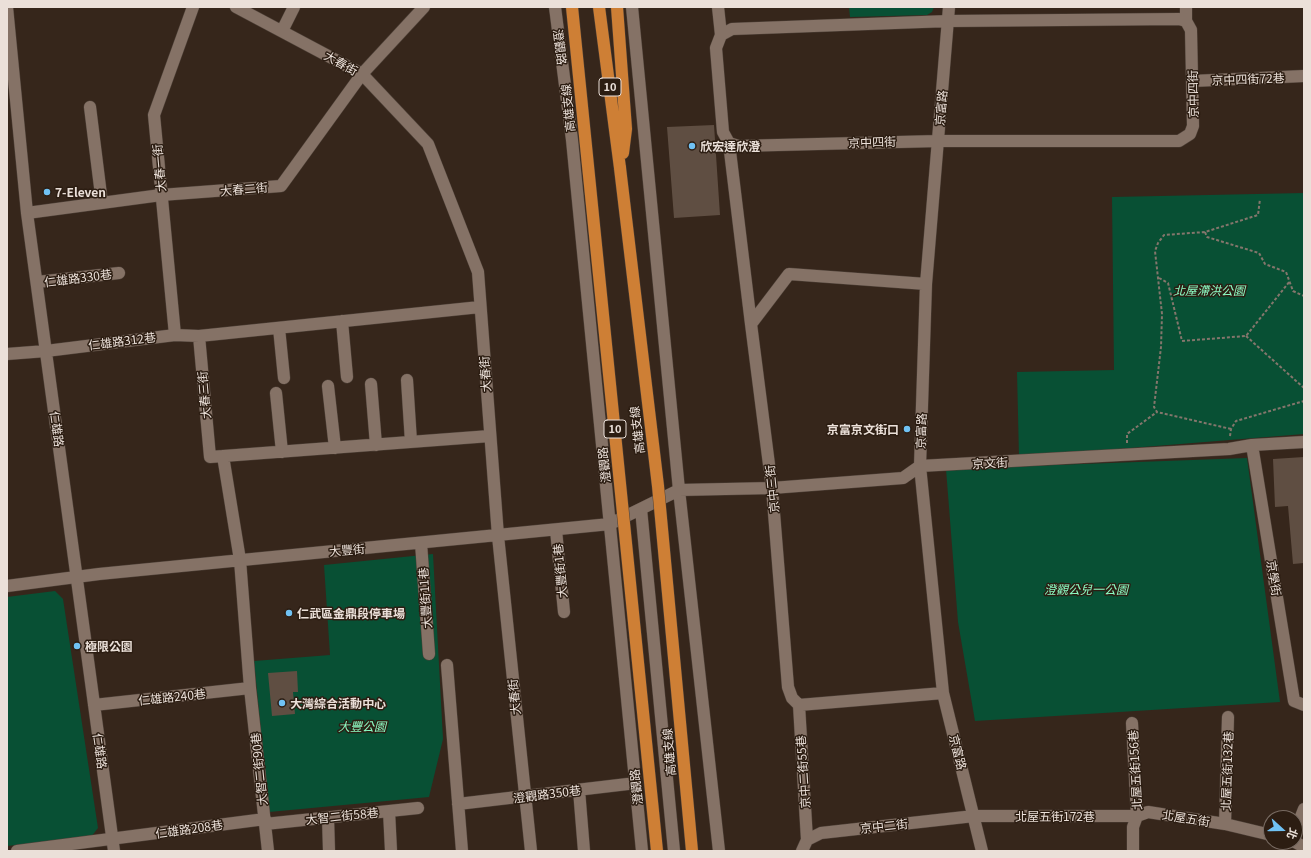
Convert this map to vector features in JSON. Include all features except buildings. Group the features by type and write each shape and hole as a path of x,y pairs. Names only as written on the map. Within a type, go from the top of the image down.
{"highway":[{"name":"高雄支線","path":"572,7 657,851"},
{"name":"高雄支線","path":"599,7 658,486 692,851"},
{"path":"617,7 626,129 620,168"}],"street":[{"name":"仁雄路","path":"7,7 28,213 113,845"},
{"name":"大春一街","path":"175,335 154,114 193,7"},
{"name":"大春街","path":"236,7 362,74 428,144 478,272 498,536 530,851"},
{"path":"282,31 294,7"},
{"name":"大春二街","path":"28,213 161,196 281,186 362,74 424,7"},
{"name":"澄觀路","path":"555,7 572,140 642,851"},
{"path":"632,7 679,490 719,851"},
{"path":"718,7 721,36 716,48 723,132 729,143"},
{"name":"京富路","path":"949,7 926,284 920,466 943,693 982,851"},
{"name":"京中四街","path":"729,143 738,146 938,141 1179,141 1190,134 1193,126 1191,30 1186,21 1186,7"},
{"path":"721,36 732,29 949,21 1179,19 1186,21"},
{"name":"京中四街72巷","path":"1192,81 1304,76"},
{"path":"90,107 102,203"},
{"name":"京中三街","path":"729,143 772,488 788,687 792,698 799,705"},
{"name":"仁雄路330巷","path":"37,282 119,273"},
{"path":"751,324 789,274 926,284"},
{"path":"199,336 480,307"},
{"path":"342,321 347,378"},
{"path":"279,328 284,378"},
{"name":"仁雄路312巷","path":"7,354 46,351 175,335 199,336"},
{"name":"大春三街","path":"199,336 210,457 222,456"},
{"path":"407,380 411,442"},
{"path":"371,384 376,445"},
{"path":"328,386 336,448"},
{"path":"276,393 282,452"},
{"path":"222,456 490,436"},
{"name":"京文街","path":"920,466 1126,456 1304,442"},
{"name":"京學街","path":"1252,445 1294,701 1304,705"},
{"name":"大智二街90巷","path":"222,456 240,560 250,688 268,851"},
{"path":"679,490 772,488 904,478 920,466"},
{"name":"大豐街","path":"7,586 78,576 610,524 679,490"},
{"path":"641,509 674,851"},
{"name":"大豐街1巷","path":"556,530 564,612"},
{"name":"大豐街11巷","path":"421,543 429,654"},
{"path":"447,665 462,851"},
{"name":"仁雄路240巷","path":"94,705 250,688"},
{"path":"799,705 943,693"},
{"name":"京中二街55巷","path":"799,705 807,840"},
{"name":"北屋五街132巷","path":"1225,824 1228,717"},
{"name":"北屋五街156巷","path":"1132,724 1137,816"},
{"name":"澄觀路350巷","path":"458,804 636,783"},
{"path":"579,790 584,851"},
{"name":"大智二街58巷","path":"265,821 328,817 418,808"},
{"path":"389,811 391,851"},
{"name":"北屋五街","path":"1137,816 1148,812 1225,824 1263,833"},
{"name":"北屋五街172巷","path":"974,816 1137,816"},
{"name":"京中二街","path":"807,840 822,833 974,816"},
{"path":"1133,851 1133,827 1137,816"},
{"path":"328,817 328,851"},
{"name":"仁雄路208巷","path":"17,851 113,845 265,821"},
{"path":"802,851 807,840"}],"path":[{"path":"1232,429 1157,412 1154,407 1161,347 1162,314 1155,251 1158,243 1164,235 1205,232 1258,215 1260,199"},
{"path":"1205,232 1207,237 1259,253 1265,264 1286,272 1293,291 1304,296"},
{"path":"1159,278 1168,283 1182,341 1246,336 1304,388"},
{"path":"1246,336 1290,281"},
{"path":"1229,449 1232,429 1236,421 1304,400"},
{"path":"1126,456 1127,434 1157,412"}],"green space":[{"path":"849,7 934,7 932,12 927,15 850,17"},
{"name":"北屋滯洪公園","path":"1304,193 1304,434 1019,457 1017,372 1114,370 1112,197"},
{"name":"澄觀公兒一公園","path":"1247,458 1280,702 975,721 958,622 946,469"},
{"name":"大豐公園","path":"433,554 443,739 429,797 269,812 254,661 330,655 324,565"},
{"path":"55,591 63,599 98,828 91,837 7,846 7,597"}],"place":[{"name":"欣宏達欣澄","path":"692,146"},
{"name":"7-Eleven","path":"47,192"},
{"name":"京富京文街口","path":"907,429"},
{"name":"仁武區金鼎段停車場","path":"289,613"},
{"name":"極限公園","path":"77,646"},
{"name":"大灣綜合活動中心","path":"282,703"}]}
